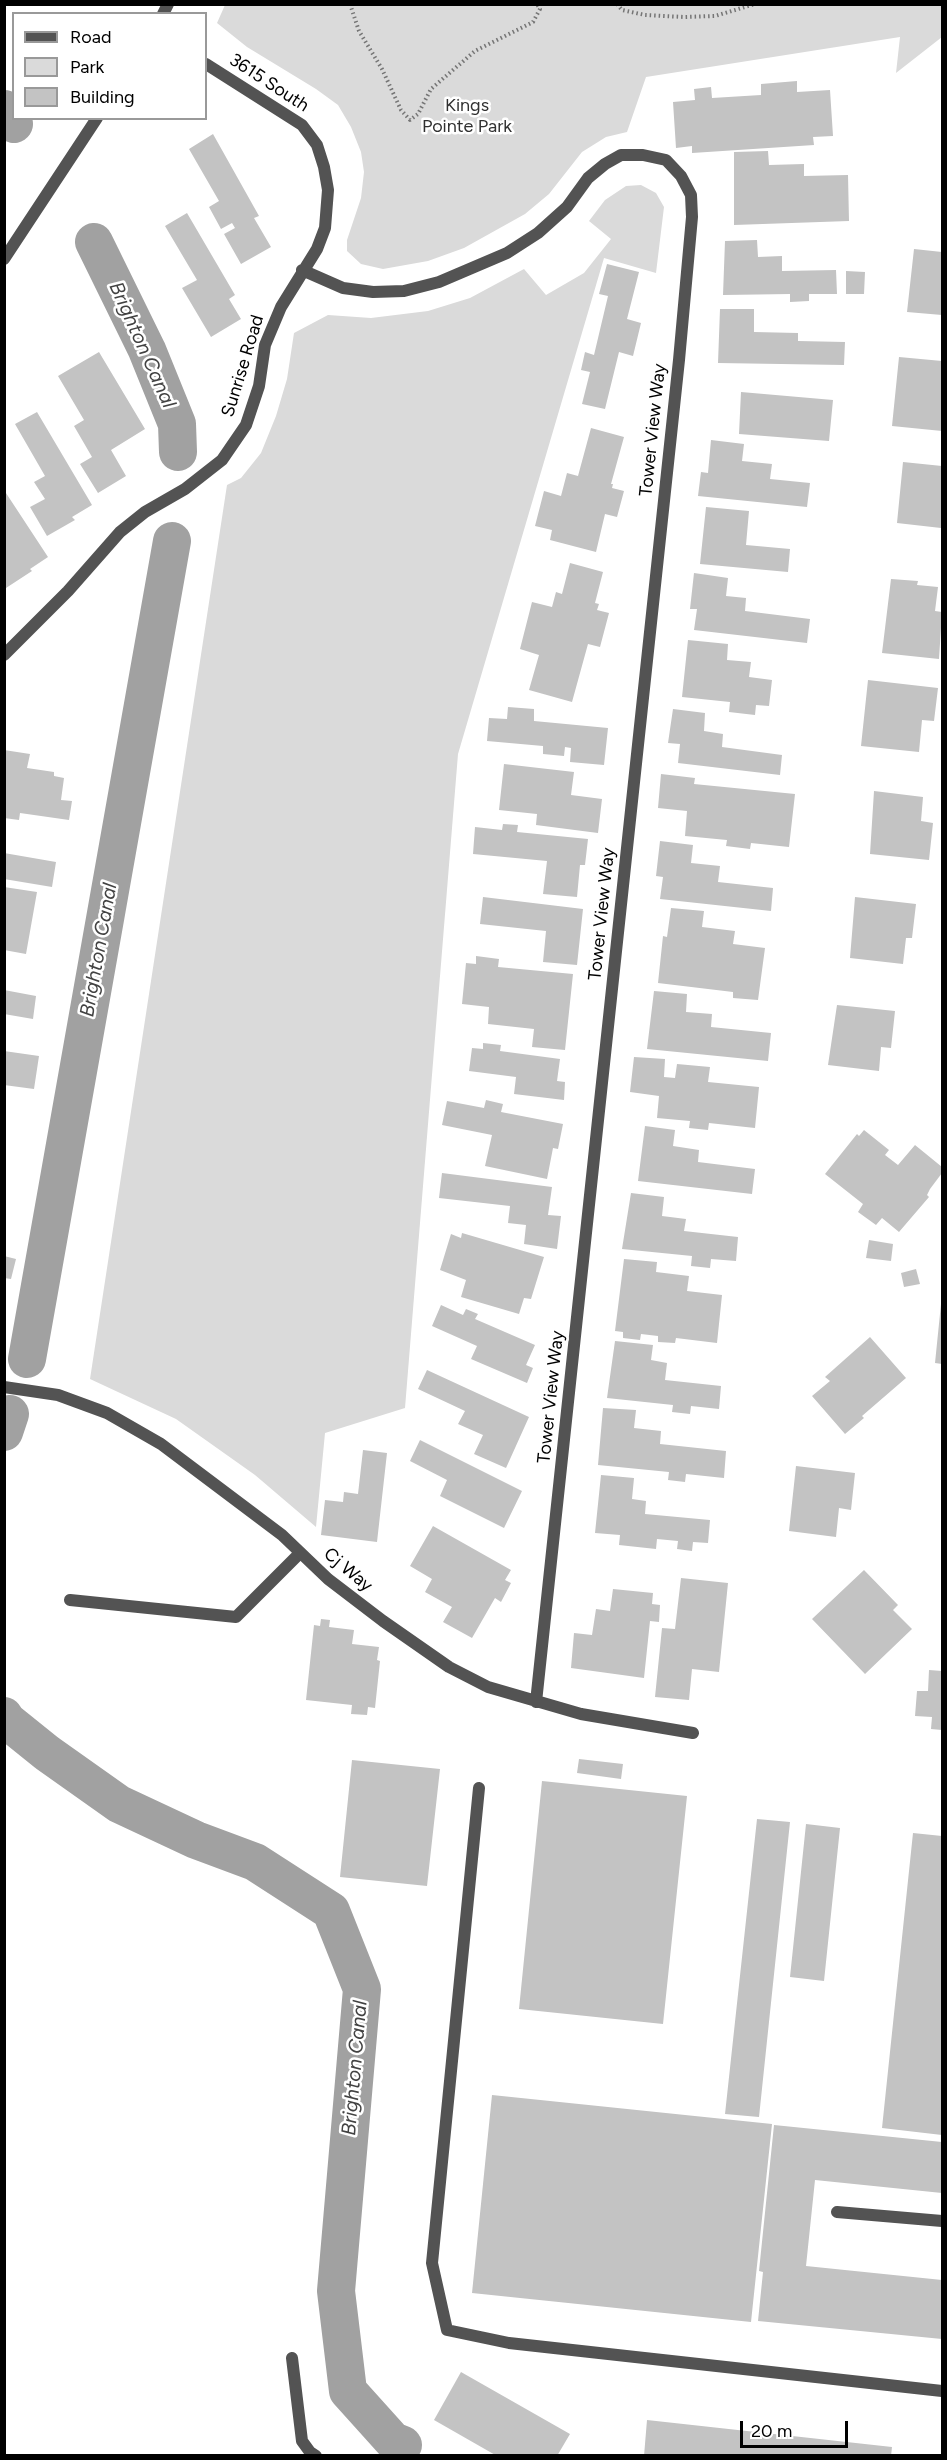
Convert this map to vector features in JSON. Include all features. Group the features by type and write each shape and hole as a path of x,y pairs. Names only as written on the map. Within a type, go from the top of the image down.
{"street":[{"name":"3615 South","path":"207,65 302,124 317,145 328,190 325,228 316,249 302,270"},
{"path":"4,259 96,120"},
{"name":"Tower View Way","path":"302,270 343,288 373,292 404,291 439,282 507,253 538,233 567,207 588,178 621,155 643,155 666,160 681,176 691,195 693,217 536,1702"},
{"name":"Sunrise Road","path":"4,654 68,591 120,532 145,512 185,489 222,460 246,424 259,386 265,345 281,307 302,270"},
{"name":"Cj Way","path":"4,1387 58,1395 107,1413 161,1444 282,1535 328,1579 383,1621 449,1667 488,1687 581,1714 693,1733"},
{"path":"70,1600 236,1617 300,1553"},
{"path":"479,1788 432,2263 447,2330 509,2343 942,2391"},
{"path":"837,2212 942,2221"},
{"path":"292,2358 302,2441 316,2456"}],"path":[{"path":"350,4 359,31 382,69 401,110 410,120 418,114 431,89 468,56 491,41 533,22 540,9 537,4"},
{"path":"617,4 622,10 645,15 684,17 715,16 755,4"}],"green space":[{"name":"Kings Pointe Park","path":"942,4 942,37 896,73 900,37 646,77 627,132 606,137 582,152 549,194 525,214 464,248 428,261 383,269 361,264 347,251 347,240 361,198 364,172 361,152 351,127 338,105 247,47 217,23 225,5"},
{"path":"641,185 656,193 664,207 656,273 604,258 458,754 405,1408 325,1433 316,1527 255,1475 176,1419 90,1379 227,485 241,478 261,453 276,416 287,379 294,333 328,315 371,318 428,311 470,298 524,269 546,295 584,273 611,239 589,221 605,200 626,186"}],"building":[{"path":"797,81 797,92 830,90 833,136 813,137 814,145 692,153 692,146 676,148 673,102 695,100 694,89 711,87 712,98 761,95 761,84"},
{"path":"213,134 259,216 254,218 271,247 241,264 224,234 235,228 232,223 221,229 209,207 219,201 189,149"},
{"path":"768,151 769,165 804,164 804,176 848,175 849,221 734,225 734,152"},
{"path":"187,213 235,295 229,299 241,319 211,337 182,288 197,280 165,226"},
{"path":"757,240 758,257 782,256 782,271 836,270 837,294 809,294 809,301 790,302 790,294 723,295 725,241"},
{"path":"914,249 942,252 942,315 907,312"},
{"path":"607,264 639,272 627,319 641,323 633,356 619,352 605,409 582,404 590,372 581,370 585,352 594,355 608,296 599,294"},
{"path":"846,271 865,272 864,294 846,294"},
{"path":"720,309 754,309 754,332 798,333 798,341 845,342 844,365 718,363"},
{"path":"99,352 145,429 111,450 126,476 98,493 80,464 92,457 74,426 84,420 58,376"},
{"path":"899,357 942,361 942,431 892,426"},
{"path":"741,392 833,400 829,441 739,434"},
{"path":"37,412 92,505 72,517 75,520 47,536 30,507 45,499 34,482 45,476 15,424"},
{"path":"591,428 624,437 611,484 613,484 612,488 624,491 617,517 605,514 596,552 550,540 552,530 535,526 544,491 561,496 567,473 578,476"},
{"path":"711,440 744,444 742,461 772,464 770,479 810,483 807,507 698,496 701,472 708,473"},
{"path":"903,462 942,466 941,528 897,523"},
{"path":"4,490 48,557 6,588"},
{"path":"706,507 749,511 746,545 790,549 788,572 700,564"},
{"path":"570,563 603,572 595,603 599,604 597,610 609,613 600,647 588,644 572,702 529,690 539,655 520,649 532,602 552,607 556,592 562,594"},
{"path":"694,573 728,578 726,596 746,598 745,611 810,619 807,643 694,630 697,609 690,609"},
{"path":"891,579 918,581 917,585 938,587 935,611 942,612 939,659 882,653"},
{"path":"688,640 728,644 727,660 751,662 749,677 772,680 769,706 756,705 755,715 729,712 730,702 682,697"},
{"path":"868,680 938,688 934,721 922,720 919,752 861,746"},
{"path":"508,707 534,709 534,721 608,728 604,765 570,762 571,748 565,747 564,756 543,754 543,746 487,741 489,718 507,719"},
{"path":"673,709 705,713 704,731 723,734 722,747 782,755 780,775 678,763 680,744 668,743"},
{"path":"4,750 30,754 27,768 54,772 54,776 64,778 61,800 72,801 69,820 20,813 19,820 4,818"},
{"path":"504,764 574,772 571,795 602,799 598,833 536,825 537,814 499,810"},
{"path":"661,774 695,778 694,784 795,794 789,847 751,843 750,849 726,846 727,840 685,836 687,811 658,808"},
{"path":"874,791 923,797 921,821 933,823 929,860 870,854"},
{"path":"503,824 518,825 517,832 588,839 585,865 580,865 577,897 543,894 547,861 473,854 475,827 502,830"},
{"path":"660,841 693,845 691,863 720,866 718,882 773,888 771,911 660,899 663,877 656,876"},
{"path":"4,853 56,862 52,887 4,879"},
{"path":"4,887 37,892 26,954 4,950"},
{"path":"483,897 583,909 577,965 543,962 546,931 480,924"},
{"path":"855,897 916,904 912,938 906,938 903,964 850,958"},
{"path":"671,908 704,911 702,927 735,931 733,944 765,948 758,1000 733,998 733,992 658,983 663,936 667,937"},
{"path":"476,956 499,959 498,967 573,974 565,1050 532,1047 534,1029 488,1024 489,1007 462,1004 466,963 476,964"},
{"path":"4,990 36,996 33,1019 4,1014"},
{"path":"654,991 687,994 686,1012 712,1014 711,1027 771,1033 768,1061 647,1049"},
{"path":"837,1005 895,1011 891,1048 881,1047 879,1071 828,1065"},
{"path":"483,1043 501,1045 500,1051 560,1059 557,1081 565,1082 564,1100 514,1094 516,1077 469,1071 472,1048 483,1049"},
{"path":"4,1051 39,1056 34,1089 4,1085"},
{"path":"634,1057 665,1059 664,1077 675,1078 677,1064 710,1067 708,1082 759,1087 755,1128 709,1123 708,1130 689,1128 690,1121 657,1118 659,1096 630,1092"},
{"path":"486,1100 503,1104 501,1112 563,1124 558,1149 553,1148 547,1179 485,1166 492,1135 442,1125 447,1101 484,1108"},
{"path":"645,1126 675,1130 673,1146 699,1150 698,1162 755,1169 752,1194 638,1181"},
{"path":"864,1130 889,1150 885,1155 898,1165 915,1145 942,1167 942,1173 927,1195 929,1197 899,1232 882,1218 876,1225 858,1212 863,1204 825,1174 857,1134 859,1136"},
{"path":"442,1173 552,1187 548,1215 561,1216 557,1249 524,1244 526,1225 508,1223 510,1206 439,1198"},
{"path":"631,1193 664,1197 662,1216 686,1219 684,1231 738,1237 736,1261 711,1259 710,1268 691,1266 692,1256 622,1249"},
{"path":"462,1233 544,1257 531,1299 524,1298 519,1314 461,1297 466,1280 440,1270 451,1234 461,1238"},
{"path":"869,1240 893,1244 891,1261 866,1258"},
{"path":"4,1256 16,1259 11,1279 4,1278"},
{"path":"624,1259 657,1262 656,1272 689,1276 687,1291 722,1295 717,1343 676,1338 675,1343 658,1342 658,1336 641,1334 640,1340 623,1338 623,1332 615,1331"},
{"path":"916,1269 920,1284 904,1287 901,1273"},
{"path":"942,1304 942,1364 935,1363"},
{"path":"441,1305 463,1315 466,1309 478,1314 475,1319 535,1345 526,1365 533,1368 527,1383 471,1359 477,1346 432,1326"},
{"path":"870,1337 906,1378 845,1434 812,1396 830,1381 825,1377"},
{"path":"615,1341 653,1345 651,1360 667,1363 665,1380 721,1386 719,1409 691,1406 690,1414 672,1412 673,1405 607,1398"},
{"path":"427,1370 529,1417 506,1468 474,1454 483,1435 458,1424 465,1411 418,1389"},
{"path":"603,1408 636,1410 634,1428 661,1431 660,1444 726,1451 724,1478 686,1474 685,1482 668,1480 669,1472 598,1465"},
{"path":"420,1440 522,1491 504,1528 440,1496 447,1480 410,1461"},
{"path":"363,1450 387,1453 377,1542 321,1535 325,1500 343,1502 344,1492 358,1494"},
{"path":"796,1466 855,1473 851,1510 839,1508 836,1537 789,1531"},
{"path":"601,1475 634,1478 632,1499 646,1501 645,1514 710,1520 708,1543 693,1542 692,1551 677,1549 678,1541 657,1539 656,1549 619,1545 620,1535 595,1533"},
{"path":"433,1526 511,1570 505,1580 511,1583 501,1602 495,1598 472,1638 443,1622 452,1607 425,1592 432,1579 410,1566"},
{"path":"864,1570 898,1605 893,1610 912,1629 865,1674 812,1619"},
{"path":"681,1578 728,1583 719,1672 692,1669 689,1700 655,1697 662,1628 675,1629"},
{"path":"613,1589 653,1593 652,1604 660,1605 659,1622 650,1621 644,1678 571,1668 574,1633 592,1635 596,1609 610,1611"},
{"path":"321,1619 330,1620 329,1627 354,1630 352,1644 379,1647 377,1660 380,1661 375,1708 368,1707 367,1715 351,1714 352,1705 306,1700 314,1625 320,1626"},
{"path":"929,1670 942,1671 942,1730 931,1729 932,1717 915,1716 917,1691 928,1691"},
{"path":"579,1759 623,1764 621,1779 577,1773"},
{"path":"352,1760 440,1769 427,1886 340,1877"},
{"path":"542,1781 687,1796 663,2024 519,2009"},
{"path":"757,1819 790,1822 759,2117 725,2114"},
{"path":"806,1824 840,1828 824,1981 790,1977"},
{"path":"913,1833 942,1836 942,2135 882,2128"},
{"path":"492,2095 772,2124 751,2322 472,2293"},
{"path":"774,2125 942,2142 942,2193 815,2180 806,2266 942,2280 942,2339 758,2321 763,2272 759,2271"},
{"path":"461,2372 570,2434 557,2456 497,2456 434,2420"},
{"path":"647,2420 892,2447 891,2456 644,2456"}],"waterway":[{"name":"Brighton Canal","path":"4,109 14,124"},
{"name":"Brighton Canal","path":"94,242 147,350 177,424 178,452"},
{"name":"Brighton Canal","path":"27,1359 172,541"},
{"name":"Brighton Canal","path":"4,1432 10,1414"},
{"name":"Brighton Canal","path":"4,1716 47,1753 119,1804 196,1840 255,1862 331,1911 362,1989 336,2291 348,2391 393,2441 403,2445"}]}
